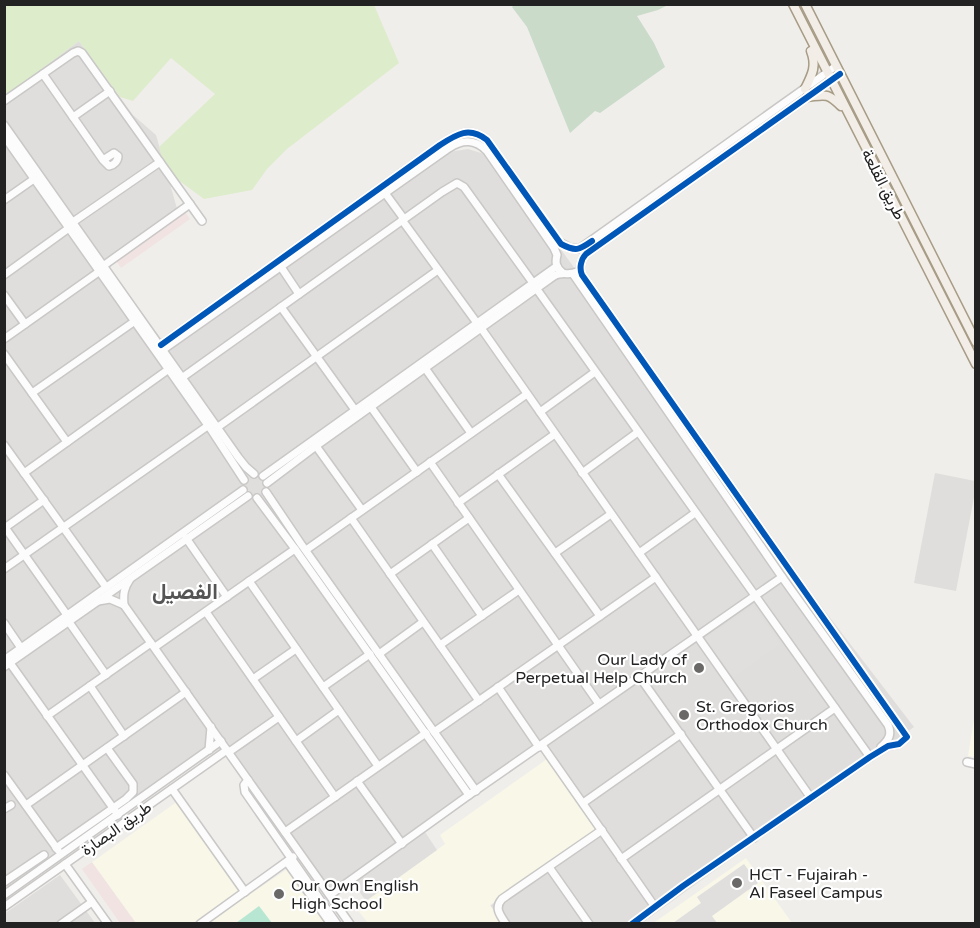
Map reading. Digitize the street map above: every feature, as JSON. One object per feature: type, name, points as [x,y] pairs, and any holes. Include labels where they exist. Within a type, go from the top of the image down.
[{"type":"main road","name":"طريق القلعة","points":[[793,4],[975,364]]},
{"type":"main road","name":"طريق القلعة","points":[[805,4],[975,340]]},
{"type":"main road","points":[[807,33],[815,67],[806,93],[829,96],[848,114]]},
{"type":"street","points":[[4,101],[73,52],[80,52],[201,221]]},
{"type":"street","points":[[573,274],[586,254],[838,70]]},
{"type":"street","points":[[43,74],[103,160]]},
{"type":"street","points":[[73,117],[110,91]]},
{"type":"street","points":[[557,255],[564,249],[580,249],[806,93]]},
{"type":"street","points":[[4,125],[71,225],[162,347],[246,467],[265,479]]},
{"type":"street","points":[[162,347],[459,134],[474,133],[487,140],[559,242],[580,253],[582,275],[907,736],[899,744],[888,746],[873,755],[632,924]]},
{"type":"street","points":[[4,136],[29,165],[34,179],[71,225]]},
{"type":"street","points":[[189,328],[281,267],[455,144],[463,142],[476,143],[487,151],[554,248],[557,255],[556,266],[563,273]]},
{"type":"street","points":[[4,275],[160,162]]},
{"type":"street","points":[[4,200],[34,179]]},
{"type":"street","points":[[183,377],[403,220],[452,186],[457,183],[461,184],[754,596],[873,755]]},
{"type":"street","points":[[385,193],[811,798]]},
{"type":"street","points":[[4,339],[190,204]]},
{"type":"street","points":[[535,286],[556,266]]},
{"type":"street","points":[[281,267],[299,294]]},
{"type":"street","points":[[102,268],[135,321],[244,480]]},
{"type":"street","points":[[218,427],[438,270]]},
{"type":"street","points":[[265,479],[355,410],[535,286],[555,275],[573,274],[782,577],[888,724],[889,738],[873,755]]},
{"type":"street","points":[[4,295],[25,324]]},
{"type":"street","points":[[281,307],[355,410]]},
{"type":"street","points":[[32,393],[135,321]]},
{"type":"street","points":[[265,479],[316,446],[425,368],[479,325]]},
{"type":"street","points":[[4,354],[67,442]]},
{"type":"street","points":[[425,368],[471,433]]},
{"type":"street","points":[[24,472],[169,369]]},
{"type":"street","points":[[540,412],[595,372]]},
{"type":"street","points":[[306,550],[527,394]]},
{"type":"street","points":[[370,407],[417,472]]},
{"type":"street","points":[[4,569],[208,426]]},
{"type":"street","points":[[582,473],[638,432]]},
{"type":"street","points":[[458,503],[555,434]]},
{"type":"street","points":[[4,445],[106,587]]},
{"type":"street","points":[[316,446],[362,510]]},
{"type":"street","points":[[430,462],[599,704]]},
{"type":"street","points":[[245,493],[244,480],[254,474]]},
{"type":"street","points":[[498,474],[600,616]]},
{"type":"street","points":[[265,479],[266,492],[434,732],[472,793]]},
{"type":"street","points":[[716,481],[734,502],[738,501],[739,497]]},
{"type":"street","points":[[257,498],[266,492]]},
{"type":"street","points":[[245,493],[257,498],[426,733],[464,781],[486,783]]},
{"type":"street","points":[[6,663],[21,648],[98,601],[245,493]]},
{"type":"street","points":[[6,663],[68,619],[106,587],[245,493]]},
{"type":"street","points":[[44,500],[5,526],[106,675]]},
{"type":"street","points":[[639,553],[695,513]]},
{"type":"street","points":[[555,553],[611,514]]},
{"type":"street","points":[[743,521],[746,517],[749,518],[767,537]]},
{"type":"street","points":[[351,518],[479,701]]},
{"type":"street","points":[[390,574],[469,518]]},
{"type":"street","points":[[186,538],[227,597]]},
{"type":"street","points":[[432,544],[482,616]]},
{"type":"street","points":[[47,716],[106,675],[206,612],[295,549]]},
{"type":"street","points":[[132,577],[123,594],[124,605],[350,924]]},
{"type":"street","points":[[434,732],[656,577]]},
{"type":"street","points":[[330,895],[486,783],[782,577]]},
{"type":"street","points":[[249,581],[378,766]]},
{"type":"street","points":[[440,645],[519,590]]},
{"type":"street","points":[[98,601],[110,599],[124,605]]},
{"type":"street","points":[[206,612],[335,797]]},
{"type":"street","points":[[379,654],[423,622]]},
{"type":"street","points":[[4,624],[21,648]]},
{"type":"street","points":[[253,679],[296,649]]},
{"type":"street","points":[[322,687],[370,654]]},
{"type":"street","points":[[6,663],[116,811]]},
{"type":"street","points":[[639,676],[754,837]]},
{"type":"street","points":[[90,686],[124,735]]},
{"type":"street","points":[[498,687],[583,803],[655,907]]},
{"type":"street","points":[[26,805],[186,692]]},
{"type":"street","points":[[621,859],[836,708]]},
{"type":"street","points":[[296,741],[339,710]]},
{"type":"street","name":"طريق البصارة","points":[[4,907],[215,759],[279,717]]},
{"type":"street","points":[[211,727],[208,750],[215,751],[217,754],[215,759],[236,762]]},
{"type":"street","points":[[274,834],[335,797],[426,733]]},
{"type":"street","points":[[583,803],[681,734]]},
{"type":"street","name":"طريق البصارة","points":[[4,895],[61,855],[116,811],[221,741]]},
{"type":"street","points":[[56,848],[116,811],[130,795],[134,787],[107,748]]},
{"type":"street","points":[[967,762],[975,764]]},
{"type":"street","points":[[4,775],[61,855]]},
{"type":"street","points":[[248,780],[244,785],[244,790],[331,924]]},
{"type":"street","points":[[357,781],[402,844]]},
{"type":"street","points":[[458,804],[464,781]]},
{"type":"street","points":[[172,789],[245,892]]},
{"type":"street","points":[[253,804],[261,798]]},
{"type":"street","points":[[262,816],[270,810]]},
{"type":"street","points":[[506,924],[498,910],[498,903],[502,899],[602,830]]},
{"type":"street","points":[[200,924],[300,852]]},
{"type":"street","points":[[4,882],[44,855]]},
{"type":"street","points":[[289,860],[338,924]]},
{"type":"street","points":[[65,864],[108,924]]},
{"type":"street","points":[[549,867],[589,924]]},
{"type":"street","points":[[321,882],[327,887],[334,888],[345,884]]},
{"type":"street","points":[[339,908],[340,894],[345,884]]},
{"type":"street","points":[[61,924],[92,902]]},
{"type":"shaded area","points":[[79,41],[133,115],[156,135],[178,212],[107,264],[167,347],[443,153],[468,149],[494,157],[788,563],[914,727],[642,923],[503,923],[490,906],[597,829],[541,750],[335,896],[227,744],[5,892],[4,96]]},
{"type":"shaded area","points":[[183,209],[190,219],[121,268],[115,259]]},
{"type":"shaded area","points":[[935,473],[975,481],[975,492],[956,591],[914,583]]},
{"type":"shaded area","points":[[753,606],[780,644],[731,679],[703,640]]},
{"type":"shaded area","points":[[975,713],[975,757],[968,756]]},
{"type":"shaded area","points":[[547,759],[597,829],[490,905],[503,923],[368,923],[356,908],[445,844],[440,835]]},
{"type":"shaded area","points":[[178,801],[242,891],[196,923],[136,923],[92,862]]},
{"type":"shaded area","points":[[425,832],[437,850],[366,901],[353,883]]},
{"type":"shaded area","name":"HCT - Fujairah - Al Faseel Campus","points":[[746,858],[792,923],[652,924]]},
{"type":"shaded area","points":[[92,862],[136,923],[120,923],[82,869]]},
{"type":"shaded area","points":[[744,864],[758,883],[712,916],[717,923],[673,923],[701,903],[697,897]]},
{"type":"shaded area","name":"Our Own English High School","points":[[289,868],[328,923],[212,924],[210,921]]},
{"type":"shaded area","points":[[60,875],[95,923],[5,923],[4,914]]},
{"type":"green space","points":[[515,4],[668,5],[637,16],[654,43],[665,67],[600,113],[595,111],[570,133],[527,27],[512,7]]},
{"type":"green space","points":[[5,5],[374,5],[399,63],[287,149],[267,169],[252,190],[204,199],[166,171],[159,147],[215,94],[171,58],[133,101],[120,97],[79,41],[5,96]]},
{"type":"green space","points":[[259,906],[272,923],[236,923]]},
{"type":"cycle path","points":[[632,924],[683,886],[870,757],[888,746],[899,744],[907,737],[582,275],[581,269],[586,254],[840,74]]},
{"type":"cycle path","points":[[161,345],[440,145],[463,133],[474,133],[487,140],[561,244],[577,249],[592,241]]},
{"type":"place","name":"Our Lady of Perpetual Help Church","points":[[699,668]]},
{"type":"place","name":"St. Gregorios Orthodox Church","points":[[684,715]]},
{"type":"place","name":"HCT - Fujairah - Al Faseel Campus","points":[[737,883]]},
{"type":"place","name":"Our Own English High School","points":[[279,894]]},
{"type":"district","name":"الفصيل","points":[[185,591]]}]
